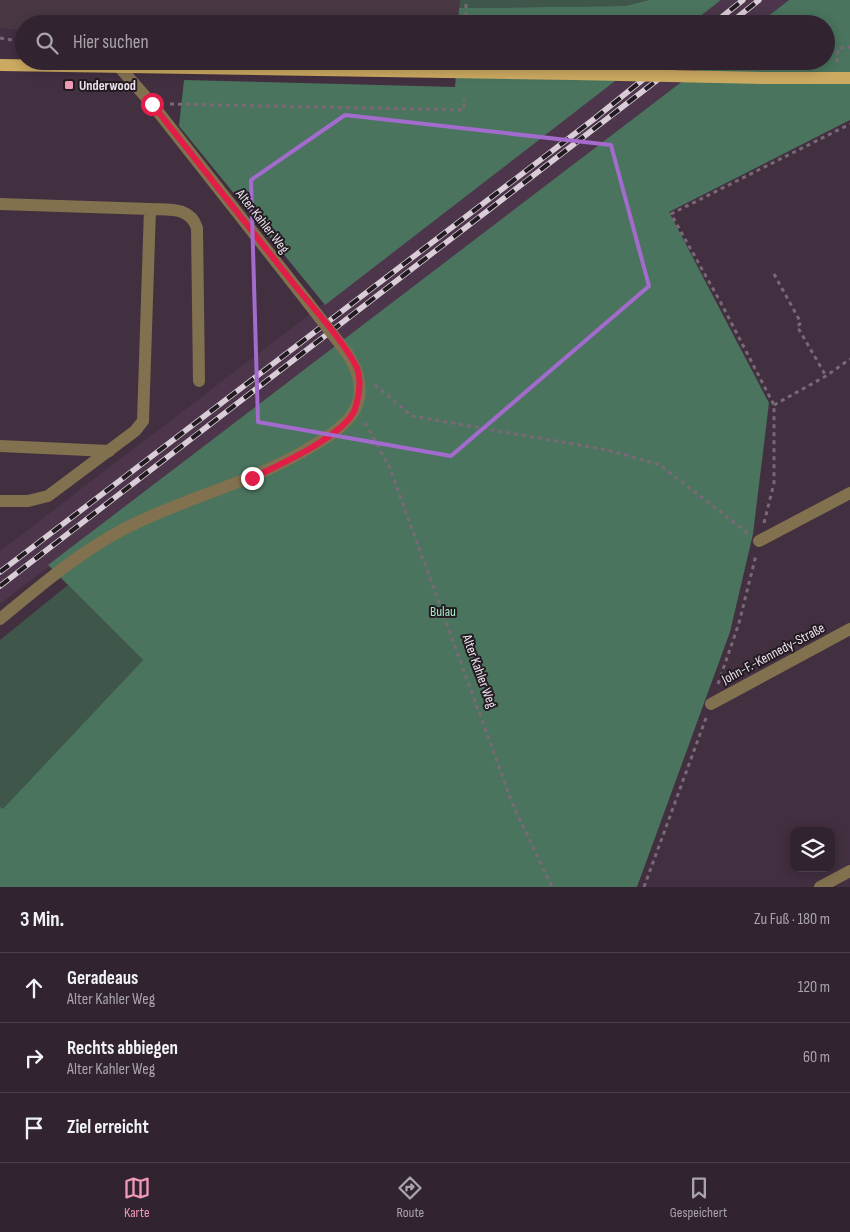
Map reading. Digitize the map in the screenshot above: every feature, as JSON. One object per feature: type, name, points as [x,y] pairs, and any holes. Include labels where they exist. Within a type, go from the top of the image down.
[{"type":"main road","points":[[0,65],[15,65]]},
{"type":"main road","points":[[391,70],[850,78]]},
{"type":"street","name":"Alter Kahler Weg","points":[[121,70],[152,104],[347,353],[357,370],[360,388],[354,412]]},
{"type":"street","points":[[0,204],[150,209],[182,211],[190,215],[197,228],[199,381]]},
{"type":"street","points":[[0,501],[28,501],[48,496],[135,431],[143,421],[150,209]]},
{"type":"street","points":[[0,619],[96,544],[155,514],[252,478],[290,460],[325,439],[354,412]]},
{"type":"street","points":[[0,446],[109,450]]},
{"type":"street","points":[[759,541],[850,492]]},
{"type":"street","name":"John-F.-Kennedy-Straße","points":[[711,704],[850,629]]},
{"type":"street","points":[[820,887],[850,872]]},
{"type":"path","points":[[466,0],[466,15]]},
{"type":"path","points":[[0,38],[15,40]]},
{"type":"path","points":[[837,62],[838,48],[850,47]]},
{"type":"path","points":[[152,104],[464,110],[464,98]]},
{"type":"path","points":[[357,370],[412,416],[608,450],[660,465],[759,541],[774,483],[774,405],[721,303],[671,214],[850,124]]},
{"type":"path","points":[[774,274],[802,323],[797,326],[826,376]]},
{"type":"path","points":[[774,405],[826,376],[850,359]]},
{"type":"path","name":"Alter Kahler Weg","points":[[354,412],[368,426],[389,466],[513,805],[552,887]]},
{"type":"highlighted area","points":[[345,115],[611,145],[649,286],[451,456],[258,422],[251,180]]},
{"type":"shaded area","points":[[0,0],[459,0],[458,15],[15,15],[15,29],[0,28]]},
{"type":"shaded area","points":[[721,0],[789,0],[770,15],[702,15]]},
{"type":"shaded area","points":[[629,70],[697,70],[0,604],[0,551]]},
{"type":"green space","points":[[460,0],[649,0],[625,6],[459,8]]},
{"type":"green space","points":[[649,0],[721,0],[702,15],[459,15],[459,8],[625,6]]},
{"type":"green space","name":"Bulau","points":[[789,0],[850,0],[850,120],[669,212],[769,403],[753,534],[730,632],[637,887],[0,887],[0,807],[3,809],[143,660],[48,565],[697,70],[835,70],[835,15],[770,15]]},
{"type":"green space","points":[[456,70],[629,70],[325,305],[179,126],[184,80],[455,87]]},
{"type":"green space","points":[[68,585],[143,660],[3,810],[0,807],[0,640]]},
{"type":"railway","points":[[724,15],[743,0]]},
{"type":"railway","points":[[740,15],[759,0]]},
{"type":"railway","points":[[0,572],[594,119],[655,70]]},
{"type":"railway","points":[[0,586],[670,70]]},
{"type":"place","name":"Underwood","points":[[69,85]]},
{"type":"route","points":[[152,104],[347,353],[357,370],[360,388],[354,412],[343,425],[325,439],[290,460],[252,478]]}]
